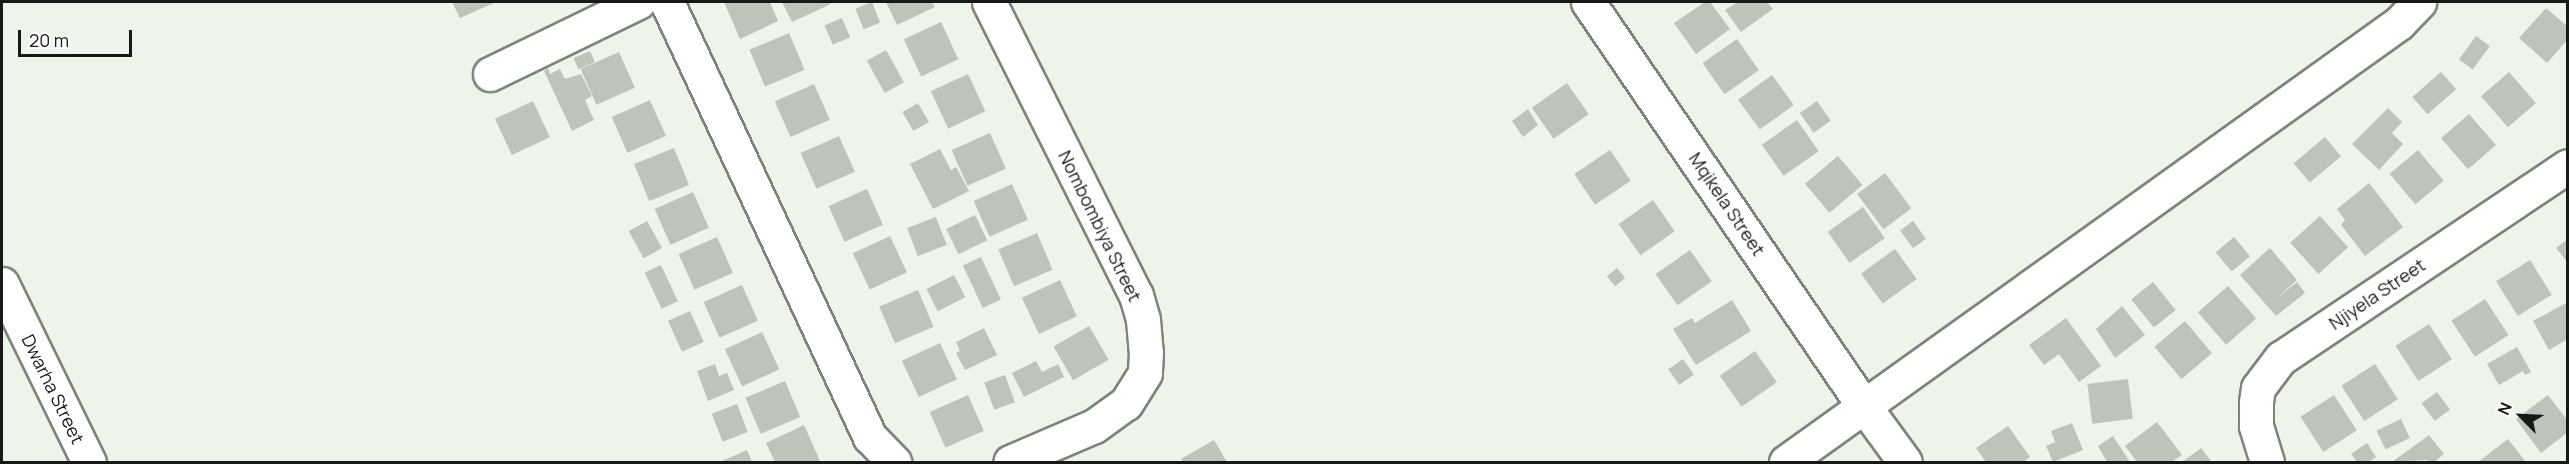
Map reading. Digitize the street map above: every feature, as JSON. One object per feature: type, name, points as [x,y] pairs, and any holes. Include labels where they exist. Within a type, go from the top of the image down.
[{"type":"street","points":[[490,74],[638,2]]},
{"type":"street","points":[[668,2],[870,437],[894,462]]},
{"type":"street","name":"Nombombiya Street","points":[[988,2],[1136,295],[1143,320],[1146,352],[1145,373],[1126,404],[1094,426],[1010,462]]},
{"type":"street","name":"Mqikela Street","points":[[1588,2],[1864,406],[1905,462]]},
{"type":"street","points":[[1786,462],[2399,23],[2420,2]]},
{"type":"street","name":"Njiyela Street","points":[[2267,462],[2256,426],[2256,402],[2258,388],[2281,358],[2568,166]]},
{"type":"street","name":"Dwarha Street","points":[[2,284],[89,462]]},
{"type":"building","points":[[452,2],[496,2],[460,18]]},
{"type":"building","points":[[724,2],[770,2],[778,21],[740,39]]},
{"type":"building","points":[[782,2],[830,2],[831,4],[792,22]]},
{"type":"building","points":[[872,2],[880,22],[864,29],[855,9]]},
{"type":"building","points":[[886,2],[932,2],[935,7],[897,25]]},
{"type":"building","points":[[1705,2],[1710,2],[1730,29],[1696,54],[1674,23]]},
{"type":"building","points":[[1738,2],[1767,2],[1773,9],[1741,32],[1725,10]]},
{"type":"building","points":[[2546,8],[2568,27],[2568,39],[2547,63],[2519,38]]},
{"type":"building","points":[[842,18],[850,37],[833,45],[825,25]]},
{"type":"building","points":[[941,22],[958,59],[921,76],[904,39]]},
{"type":"building","points":[[789,33],[805,70],[765,87],[749,50]]},
{"type":"building","points":[[2476,36],[2490,46],[2473,69],[2459,59]]},
{"type":"building","points":[[1737,39],[1759,70],[1724,94],[1703,63]]},
{"type":"building","points":[[886,50],[904,82],[885,93],[867,61]]},
{"type":"building","points":[[590,51],[595,62],[578,69],[574,58]]},
{"type":"building","points":[[619,52],[635,88],[596,105],[581,69]]},
{"type":"building","points":[[548,68],[550,74],[560,69],[565,79],[581,74],[592,96],[585,100],[594,120],[572,131],[544,71]]},
{"type":"building","points":[[2441,72],[2456,89],[2427,114],[2412,97]]},
{"type":"building","points":[[2509,72],[2536,103],[2508,127],[2481,96]]},
{"type":"building","points":[[968,74],[985,111],[948,128],[931,91]]},
{"type":"building","points":[[1772,75],[1794,105],[1760,130],[1738,100]]},
{"type":"building","points":[[1567,83],[1589,114],[1554,139],[1532,108]]},
{"type":"building","points":[[814,84],[830,120],[791,137],[775,101]]},
{"type":"building","points":[[650,100],[666,136],[627,153],[612,117]]},
{"type":"building","points":[[533,101],[550,137],[512,155],[495,119]]},
{"type":"building","points":[[1817,101],[1831,121],[1814,133],[1800,113]]},
{"type":"building","points":[[918,103],[929,122],[913,131],[902,112]]},
{"type":"building","points":[[2388,108],[2402,122],[2392,133],[2403,144],[2379,170],[2352,144]]},
{"type":"building","points":[[1528,109],[1538,125],[1523,137],[1512,121]]},
{"type":"building","points":[[2469,114],[2496,145],[2468,169],[2441,138]]},
{"type":"building","points":[[1797,120],[1819,151],[1784,176],[1762,145]]},
{"type":"building","points":[[990,133],[1006,169],[967,186],[952,150]]},
{"type":"building","points":[[839,136],[855,172],[816,189],[801,153]]},
{"type":"building","points":[[2325,137],[2341,156],[2310,183],[2294,163]]},
{"type":"building","points":[[674,148],[689,185],[649,201],[634,164]]},
{"type":"building","points":[[940,149],[951,170],[956,167],[969,191],[933,209],[910,164]]},
{"type":"building","points":[[1610,150],[1631,181],[1595,205],[1574,174]]},
{"type":"building","points":[[2418,150],[2444,181],[2415,204],[2390,174]]},
{"type":"building","points":[[1838,156],[1862,185],[1829,213],[1805,184]]},
{"type":"building","points":[[1885,173],[1911,208],[1884,229],[1857,194]]},
{"type":"building","points":[[2369,183],[2403,227],[2365,256],[2341,225],[2345,220],[2337,209]]},
{"type":"building","points":[[1012,184],[1028,220],[989,237],[974,201]]},
{"type":"building","points":[[867,189],[883,225],[844,242],[829,206]]},
{"type":"building","points":[[693,192],[709,228],[670,245],[655,209]]},
{"type":"building","points":[[1653,200],[1675,231],[1640,255],[1619,224]]},
{"type":"building","points":[[1863,207],[1885,238],[1850,263],[1828,232]]},
{"type":"building","points":[[975,215],[987,240],[959,254],[946,229]]},
{"type":"building","points":[[2320,216],[2348,247],[2318,274],[2290,243]]},
{"type":"building","points":[[936,217],[947,245],[918,256],[907,228]]},
{"type":"building","points":[[647,221],[662,248],[644,258],[629,231]]},
{"type":"building","points":[[1913,221],[1926,239],[1913,248],[1900,230]]},
{"type":"building","points":[[1037,233],[1053,270],[1014,286],[998,249]]},
{"type":"building","points":[[890,236],[907,272],[870,290],[853,253]]},
{"type":"building","points":[[717,237],[733,273],[694,290],[679,254]]},
{"type":"building","points":[[2234,237],[2250,256],[2232,272],[2216,252]]},
{"type":"building","points":[[2568,239],[2568,263],[2556,248]]},
{"type":"building","points":[[2270,248],[2297,280],[2278,297],[2297,282],[2305,293],[2276,316],[2240,275]]},
{"type":"building","points":[[1895,249],[1917,279],[1883,304],[1861,274]]},
{"type":"building","points":[[1690,250],[1712,281],[1677,305],[1656,274]]},
{"type":"building","points":[[981,257],[1001,300],[983,308],[963,265]]},
{"type":"building","points":[[2530,260],[2552,295],[2518,316],[2496,281]]},
{"type":"building","points":[[661,265],[678,301],[662,309],[645,273]]},
{"type":"building","points":[[1617,268],[1625,278],[1615,286],[1607,276]]},
{"type":"building","points":[[954,275],[965,297],[938,311],[926,289]]},
{"type":"building","points":[[1060,280],[1077,316],[1039,334],[1022,298]]},
{"type":"building","points":[[2153,282],[2176,310],[2154,328],[2131,300]]},
{"type":"building","points":[[742,285],[758,321],[719,338],[704,302]]},
{"type":"building","points":[[2228,286],[2256,318],[2226,345],[2198,312]]},
{"type":"building","points":[[918,290],[934,327],[895,343],[879,306]]},
{"type":"building","points":[[2485,299],[2508,335],[2475,357],[2451,321]]},
{"type":"building","points":[[1732,300],[1751,331],[1696,365],[1673,329],[1692,318],[1695,323]]},
{"type":"building","points":[[2568,302],[2568,339],[2549,350],[2533,321]]},
{"type":"building","points":[[2122,306],[2145,335],[2115,358],[2096,329]]},
{"type":"building","points":[[690,311],[704,342],[682,352],[668,321]]},
{"type":"building","points":[[2066,318],[2101,366],[2079,382],[2059,354],[2044,365],[2029,345]]},
{"type":"building","points":[[2185,321],[2212,353],[2181,379],[2154,347]]},
{"type":"building","points":[[2429,324],[2452,359],[2418,381],[2395,346]]},
{"type":"building","points":[[1089,326],[1108,360],[1073,380],[1053,346]]},
{"type":"building","points":[[984,328],[997,355],[965,370],[956,353],[960,351],[956,342]]},
{"type":"building","points":[[762,332],[779,369],[742,386],[725,349]]},
{"type":"building","points":[[940,343],[957,379],[919,397],[902,361]]},
{"type":"building","points":[[2517,347],[2531,372],[2525,375],[2523,371],[2499,385],[2487,364]]},
{"type":"building","points":[[1755,351],[1777,382],[1742,407],[1720,376]]},
{"type":"building","points":[[1683,359],[1694,375],[1679,385],[1668,369]]},
{"type":"building","points":[[1036,361],[1042,372],[1058,364],[1064,377],[1024,397],[1012,373]]},
{"type":"building","points":[[715,364],[719,376],[727,373],[734,390],[708,401],[697,371]]},
{"type":"building","points":[[2375,364],[2398,399],[2364,421],[2341,386]]},
{"type":"building","points":[[1005,375],[1015,402],[994,410],[984,383]]},
{"type":"building","points":[[2128,379],[2133,419],[2092,424],[2087,384]]},
{"type":"building","points":[[785,381],[800,417],[761,434],[745,398]]},
{"type":"building","points":[[2437,392],[2450,410],[2435,421],[2422,403]]},
{"type":"building","points":[[968,395],[984,431],[945,448],[930,412]]},
{"type":"building","points":[[2334,395],[2357,430],[2323,452],[2300,417]]},
{"type":"building","points":[[2548,395],[2568,421],[2568,432],[2541,453],[2516,419]]},
{"type":"building","points":[[737,404],[748,432],[723,442],[712,414]]},
{"type":"building","points":[[2401,419],[2410,438],[2385,449],[2377,430]]},
{"type":"building","points":[[2157,422],[2182,455],[2172,462],[2137,462],[2125,446]]},
{"type":"building","points":[[2072,423],[2083,450],[2053,462],[2046,446],[2055,442],[2051,431]]},
{"type":"building","points":[[804,425],[820,461],[775,462],[766,443]]},
{"type":"building","points":[[2008,426],[2030,457],[2023,462],[1986,462],[1976,448]]},
{"type":"building","points":[[2429,435],[2444,454],[2434,462],[2425,460],[2392,462]]},
{"type":"building","points":[[2113,436],[2130,462],[2107,462],[2098,446]]},
{"type":"building","points":[[2508,439],[2526,462],[2478,462]]},
{"type":"building","points":[[1214,440],[1227,462],[1183,462],[1181,459]]},
{"type":"building","points":[[2367,443],[2376,457],[2369,462],[2357,462],[2351,454]]},
{"type":"building","points":[[2201,448],[2212,462],[2182,462]]},
{"type":"building","points":[[747,450],[752,462],[720,462]]}]
